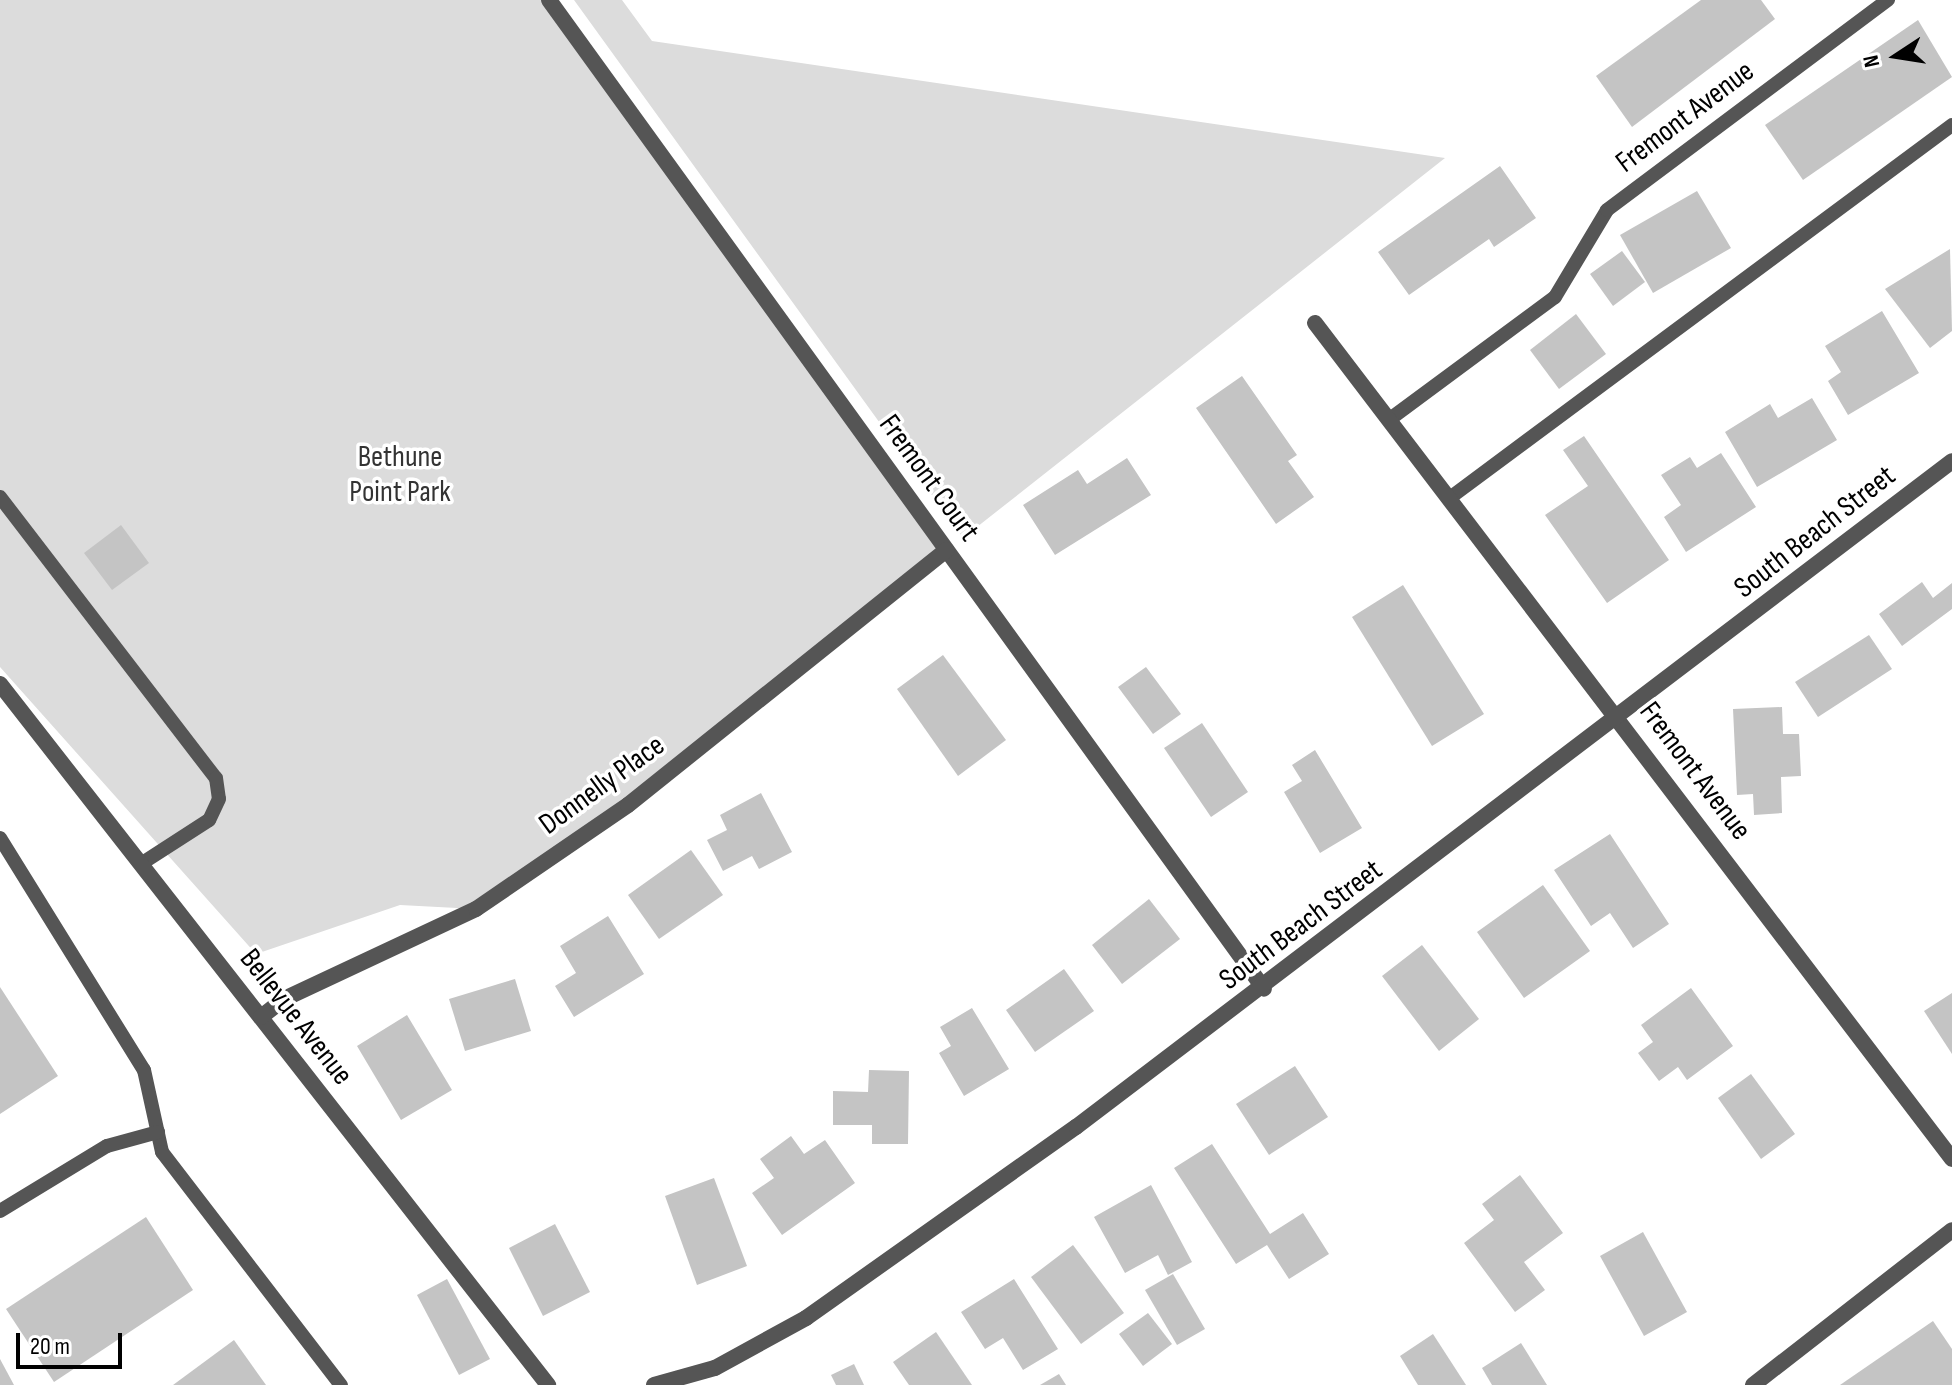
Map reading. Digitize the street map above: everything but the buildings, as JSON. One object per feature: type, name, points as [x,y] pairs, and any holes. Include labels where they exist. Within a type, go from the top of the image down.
[{"type":"street","name":"Fremont Court","points":[[549,0],[1264,989]]},
{"type":"street","name":"Fremont Avenue","points":[[1315,323],[1620,718],[1952,1159]]},
{"type":"street","name":"South Beach Street","points":[[654,1385],[715,1368],[806,1318],[1264,989],[1952,461]]},
{"type":"street","name":"Donnelly Place","points":[[261,1017],[284,999],[476,909],[628,805],[946,550]]},
{"type":"street","name":"Bellevue Avenue","points":[[0,684],[548,1385]]},
{"type":"street","points":[[1753,1385],[1952,1230]]},
{"type":"lane","name":"Fremont Avenue","points":[[1390,419],[1555,297],[1607,210],[1888,0]]},
{"type":"lane","points":[[1451,497],[1952,125]]},
{"type":"lane","points":[[0,497],[216,778],[219,799],[209,820],[141,864]]},
{"type":"lane","points":[[0,838],[144,1070],[162,1152],[341,1385]]},
{"type":"lane","points":[[0,865],[13,856]]},
{"type":"lane","points":[[0,1211],[107,1146],[158,1132]]},
{"type":"green space","name":"Bethune Point Park","points":[[0,0],[551,0],[946,550],[628,805],[476,909],[400,905],[256,954],[0,667]]},
{"type":"green space","points":[[574,0],[622,0],[652,41],[1445,158],[963,538]]}]
